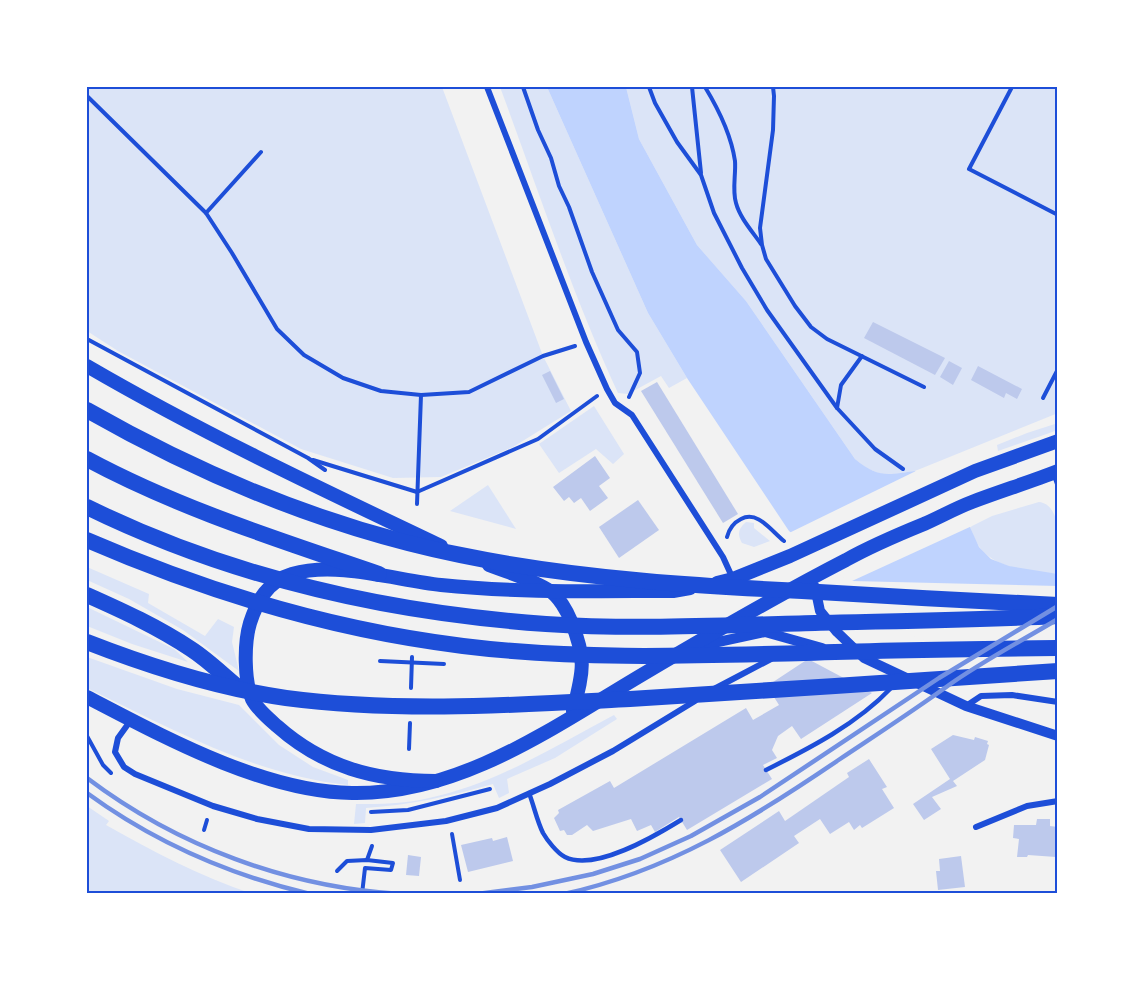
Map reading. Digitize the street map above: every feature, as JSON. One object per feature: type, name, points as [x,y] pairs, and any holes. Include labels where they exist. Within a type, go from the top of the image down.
[{"type":"highway","points":[[87,410],[179,458],[264,495],[327,519],[408,542],[485,560],[574,574],[681,584],[1058,605]]},
{"type":"highway","points":[[87,459],[156,493],[244,529],[379,574]]},
{"type":"highway","points":[[87,507],[147,533],[225,562],[325,591],[434,613],[600,626],[1058,616]]},
{"type":"highway","points":[[87,540],[135,561],[241,599],[309,618],[404,638],[508,651],[632,657],[1058,648]]},
{"type":"highway","points":[[87,595],[148,623],[193,650],[252,700]]},
{"type":"highway","points":[[87,642],[184,676],[259,693],[336,703],[436,707],[767,692],[1058,671]]},
{"type":"main road","points":[[87,366],[179,418],[302,480],[441,546],[551,592],[567,611],[581,644],[583,660],[581,679],[572,716]]},
{"type":"main road","points":[[436,781],[396,780],[338,766],[321,758],[282,731],[252,700],[245,656],[246,643],[256,605],[271,585],[291,574],[314,570],[379,574],[440,585],[551,592],[673,591],[733,579],[790,556],[944,484],[1058,441]]},
{"type":"main road","points":[[87,697],[130,720],[217,760],[256,774],[311,789],[366,793],[396,790],[436,781],[473,768],[517,748],[686,649],[880,543],[969,503],[1057,476]]},
{"type":"street","points":[[487,87],[586,342],[607,389],[615,403],[632,415],[723,557],[733,579]]},
{"type":"street","points":[[814,578],[820,611],[837,632],[864,658]]},
{"type":"street","points":[[686,649],[765,632],[830,651],[864,658],[966,706],[1058,736]]},
{"type":"street","points":[[130,720],[118,738],[115,752],[124,767],[135,774],[213,806],[257,819],[309,829],[371,830],[446,821],[497,808],[613,751],[726,682],[804,642]]},
{"type":"street","points":[[966,706],[981,696],[1012,695],[1058,702]]},
{"type":"street","points":[[976,827],[1027,806],[1058,801]]},
{"type":"lane","points":[[766,770],[811,748],[873,706],[892,686],[905,677]]},
{"type":"lane","points":[[529,793],[543,832],[565,857],[587,861],[641,844],[681,820]]},
{"type":"path","points":[[524,87],[592,272],[618,330],[637,352],[640,372],[624,410]]},
{"type":"path","points":[[648,87],[677,142],[701,175]]},
{"type":"path","points":[[692,87],[701,175],[714,213],[742,268],[766,310],[837,408],[875,449],[903,469]]},
{"type":"path","points":[[705,87],[730,138],[735,162],[735,202],[741,216],[762,245],[774,273],[795,306],[811,327],[827,339],[924,387]]},
{"type":"path","points":[[762,245],[760,228],[772,130],[773,87]]},
{"type":"path","points":[[1012,87],[969,169],[1058,215]]},
{"type":"path","points":[[87,96],[206,213],[277,329],[304,355],[343,378],[381,391],[420,394],[469,392],[543,356],[586,342]]},
{"type":"path","points":[[206,213],[261,152]]},
{"type":"path","points":[[87,339],[308,458],[327,472]]},
{"type":"path","points":[[837,408],[842,385],[862,356]]},
{"type":"path","points":[[1043,398],[1058,369]]},
{"type":"path","points":[[308,458],[417,492],[538,439],[607,389]]},
{"type":"path","points":[[417,504],[420,394]]},
{"type":"path","points":[[380,661],[448,664]]},
{"type":"path","points":[[409,750],[410,720]]},
{"type":"path","points":[[371,812],[407,807],[490,789]]},
{"type":"path","points":[[204,830],[207,820]]},
{"type":"path","points":[[452,834],[460,880]]},
{"type":"path","points":[[367,860],[372,846]]},
{"type":"path","points":[[337,871],[348,861],[367,860],[393,863],[391,870],[365,868],[362,894]]},
{"type":"shaded area","points":[[87,87],[442,87],[543,356],[571,411],[513,447],[441,477],[393,478],[301,449],[118,351],[87,331]]},
{"type":"shaded area","points":[[500,87],[547,87],[648,313],[687,378],[669,388],[661,376],[628,394],[618,393],[570,280]]},
{"type":"shaded area","points":[[626,87],[1058,87],[1058,413],[915,471],[886,476],[866,468],[855,459],[746,301],[697,245],[639,139]]},
{"type":"shaded area","points":[[594,406],[624,454],[613,464],[596,449],[559,473],[539,444]]},
{"type":"shaded area","points":[[1058,423],[1058,430],[998,451],[997,445]]},
{"type":"shaded area","points":[[488,485],[516,529],[450,511]]},
{"type":"shaded area","points":[[1039,502],[1047,505],[1056,521],[1059,544],[1058,574],[1006,565],[988,556],[981,549],[970,527],[992,516]]},
{"type":"shaded area","points":[[746,522],[754,523],[754,528],[770,541],[754,547],[742,543],[739,532]]},
{"type":"shaded area","points":[[87,567],[149,594],[148,603],[205,636],[218,619],[234,627],[232,642],[239,671],[183,630],[129,599],[87,580]]},
{"type":"shaded area","points":[[87,607],[174,649],[188,662],[132,644],[87,626]]},
{"type":"shaded area","points":[[87,657],[177,689],[239,705],[279,745],[313,767],[348,780],[348,785],[314,780],[247,761],[183,734],[89,689],[87,688]]},
{"type":"shaded area","points":[[614,715],[617,719],[555,758],[507,779],[509,793],[499,798],[493,784],[430,799],[366,808],[365,823],[354,824],[356,804],[420,800],[454,792],[524,763]]},
{"type":"shaded area","points":[[87,806],[109,821],[106,825],[142,845],[196,872],[253,894],[87,894]]},
{"type":"water","points":[[547,87],[626,87],[639,139],[697,245],[746,301],[855,459],[883,474],[915,471],[970,527],[979,547],[991,559],[1009,566],[1058,574],[1058,677],[857,585],[789,531],[687,378],[648,313]]},
{"type":"pier","points":[[918,470],[972,526],[852,581],[1058,586],[1058,680],[1025,678],[905,633],[855,587],[787,534]]},
{"type":"building","points":[[873,322],[945,358],[935,375],[864,338]]},
{"type":"building","points":[[949,361],[962,368],[953,385],[940,377]]},
{"type":"building","points":[[978,366],[1022,389],[1017,399],[1006,393],[1004,398],[971,380]]},
{"type":"building","points":[[550,371],[564,399],[556,403],[542,375]]},
{"type":"building","points":[[657,382],[738,514],[723,523],[641,391]]},
{"type":"building","points":[[595,456],[610,478],[599,486],[608,498],[590,511],[581,498],[574,503],[569,497],[564,501],[553,487]]},
{"type":"building","points":[[638,500],[659,530],[619,558],[599,527]]},
{"type":"building","points":[[808,659],[872,693],[801,739],[792,726],[778,736],[772,750],[777,758],[763,765],[772,779],[687,830],[679,817],[655,832],[651,825],[637,831],[631,819],[593,831],[587,825],[572,835],[567,835],[564,830],[560,831],[554,818],[559,813],[558,810],[610,781],[614,788],[746,708],[753,720],[779,705],[767,686]]},
{"type":"building","points":[[953,735],[988,741],[985,760],[953,781],[957,786],[932,797],[941,809],[924,820],[913,804],[950,779],[931,749]]},
{"type":"building","points":[[869,759],[887,787],[882,789],[894,808],[862,828],[860,825],[854,830],[849,822],[830,834],[820,819],[794,836],[799,843],[741,882],[720,850],[779,811],[785,821],[849,777],[847,773]]},
{"type":"building","points":[[1037,819],[1050,819],[1050,826],[1058,827],[1056,857],[1028,855],[1017,857],[1019,839],[1013,838],[1014,825],[1036,825]]},
{"type":"building","points":[[507,837],[513,861],[468,872],[461,845]]},
{"type":"building","points":[[408,855],[421,857],[419,876],[406,875]]},
{"type":"building","points":[[961,856],[965,887],[938,890],[936,871],[940,871],[939,859]]},
{"type":"railway","points":[[477,894],[532,887],[593,874],[640,859],[691,836],[760,797],[939,678],[1058,606]]},
{"type":"railway","points":[[564,894],[639,872],[742,822],[908,714],[961,676],[1058,619]]},
{"type":"railway","points":[[87,778],[158,824],[235,859],[316,882],[358,890],[400,894]]},
{"type":"railway","points":[[87,793],[139,827],[194,855],[251,877],[310,894]]}]
